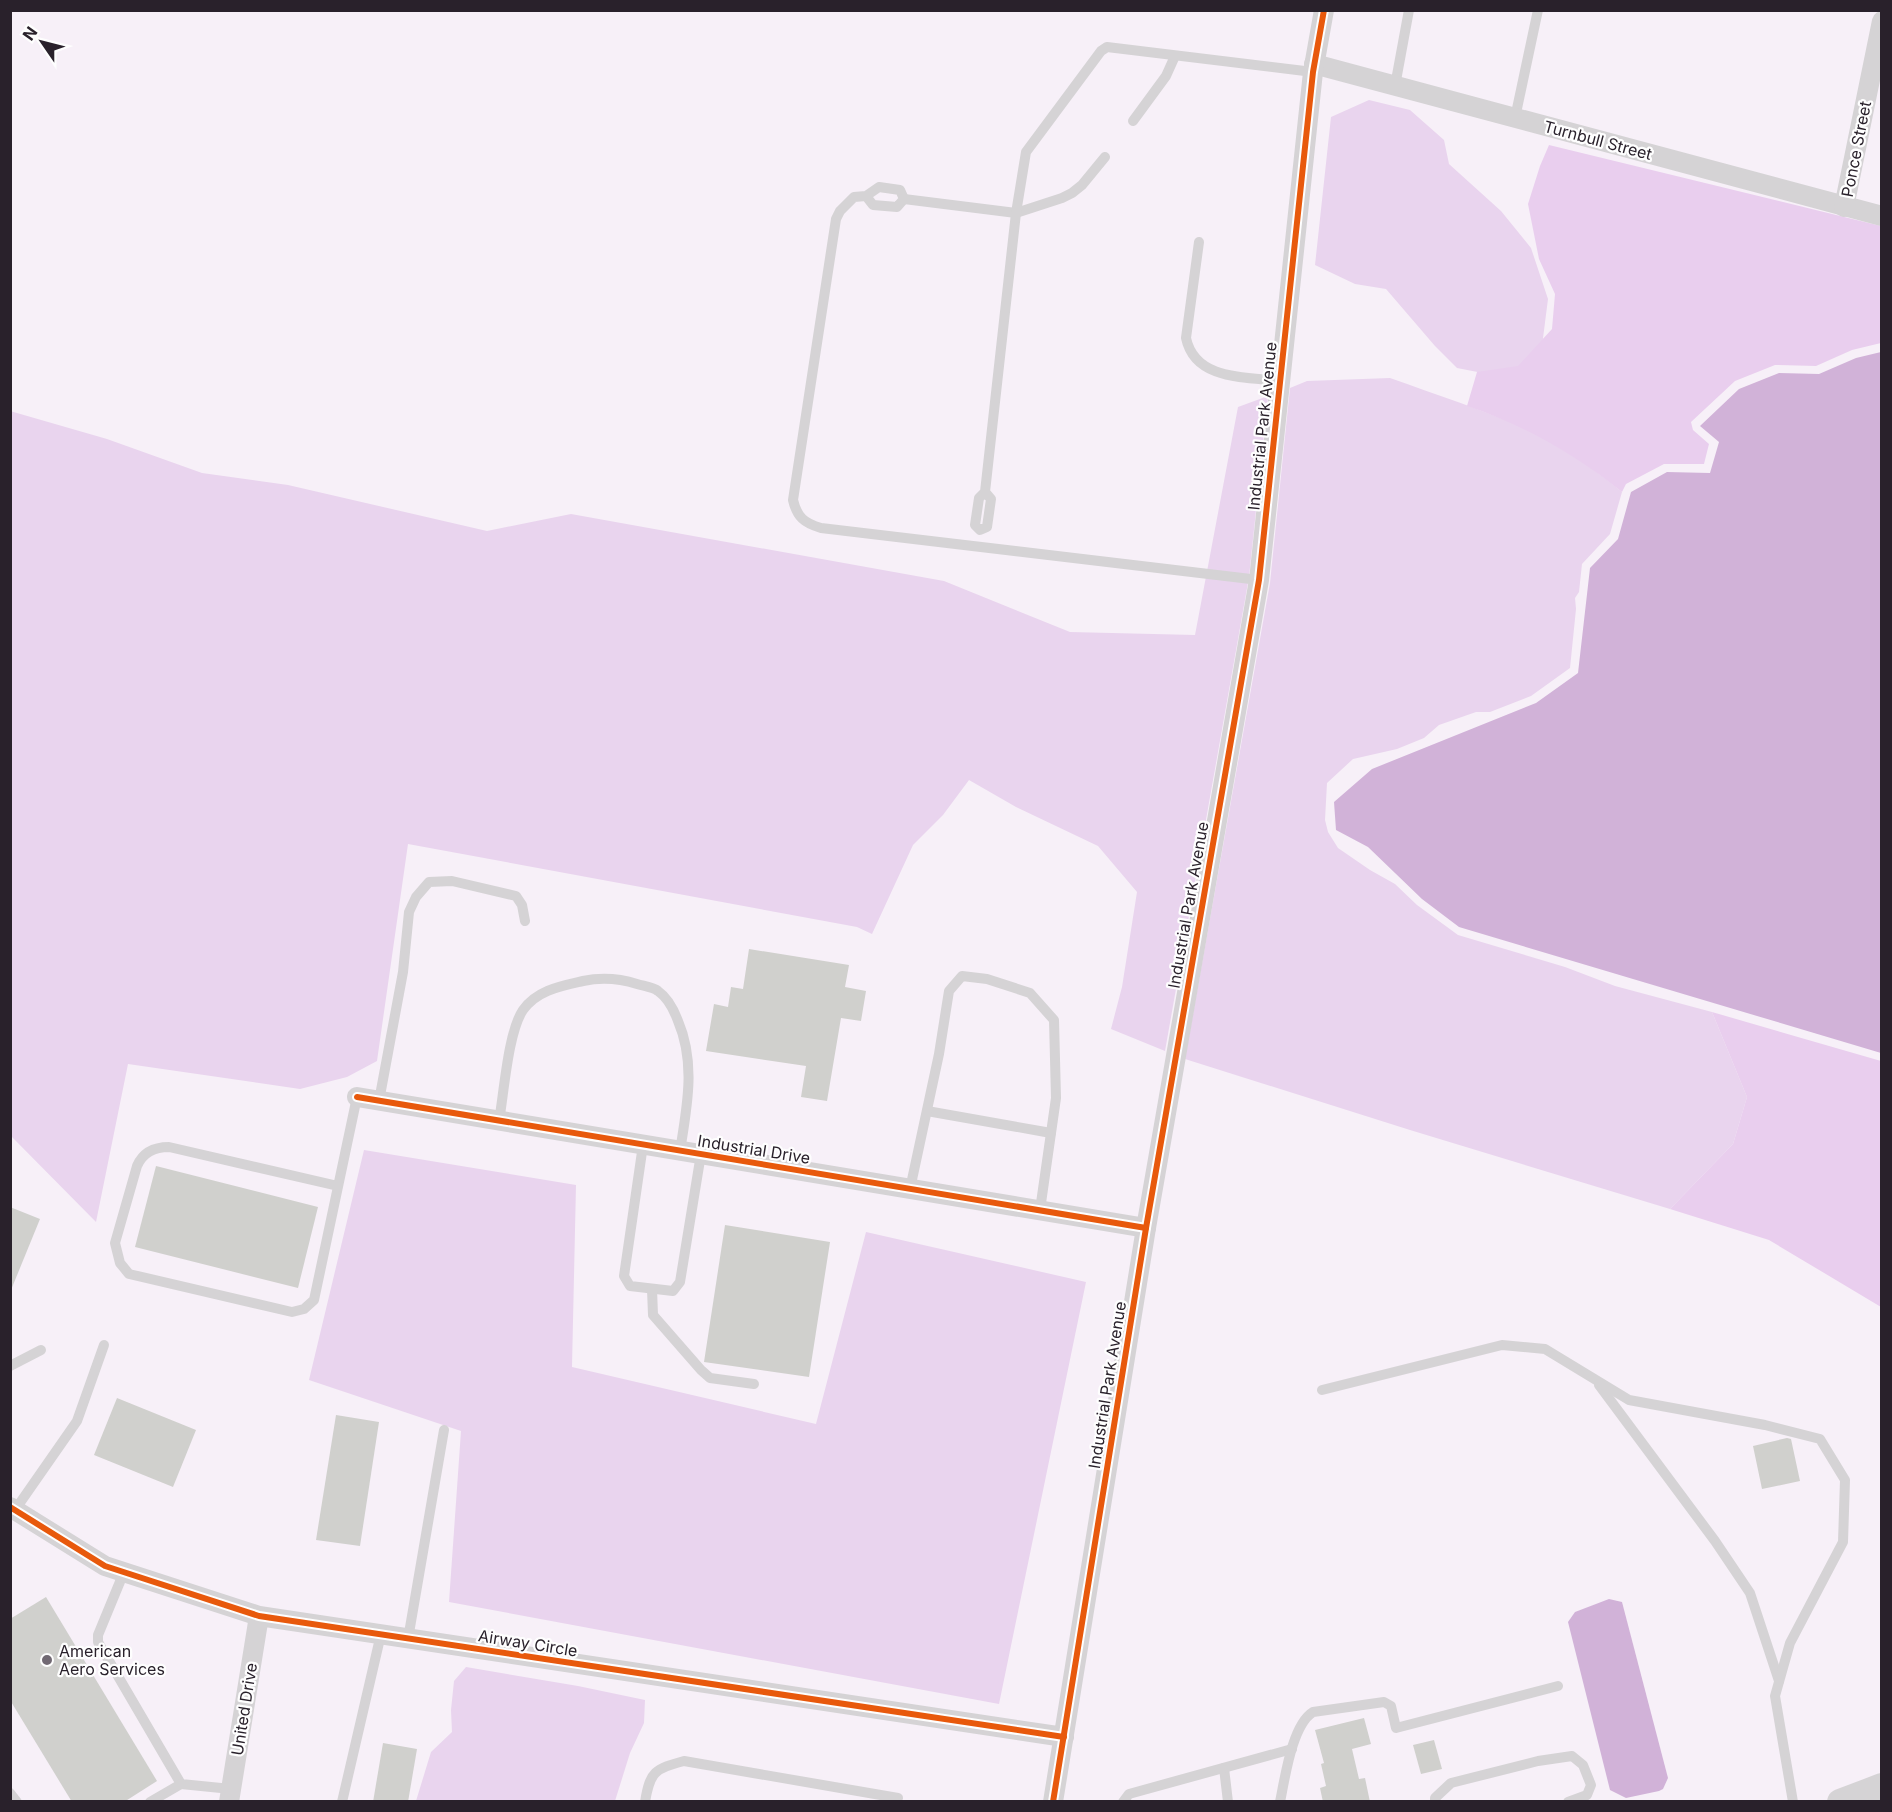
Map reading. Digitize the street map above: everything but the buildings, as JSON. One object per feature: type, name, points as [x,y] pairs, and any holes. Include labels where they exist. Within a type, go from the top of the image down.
[{"type":"street","name":"Industrial Park Avenue","points":[[1053,1802],[1146,1228],[1259,580],[1313,68],[1324,10]]},
{"type":"street","name":"Ponce Street","points":[[1844,207],[1881,21]]},
{"type":"street","name":"Turnbull Street","points":[[1313,68],[1395,86],[1881,216]]},
{"type":"street","name":"Industrial Drive","points":[[357,1098],[1146,1228]]},
{"type":"street","name":"Airway Circle","points":[[13,1509],[105,1566],[259,1616],[1064,1737]]},
{"type":"street","name":"United Drive","points":[[230,1795],[259,1616]]},
{"type":"street","points":[[1840,1802],[1881,1786]]},
{"type":"lane","points":[[1395,86],[1409,10]]},
{"type":"lane","points":[[1515,118],[1538,10]]},
{"type":"lane","points":[[978,547],[980,530],[975,525],[979,498],[985,492],[1016,213],[1026,152],[1101,51],[1107,47],[1175,56],[1313,68]]},
{"type":"lane","points":[[1133,122],[1166,76],[1175,56]]},
{"type":"lane","points":[[904,200],[1016,213],[1072,193],[1082,185],[1105,157]]},
{"type":"lane","points":[[904,200],[900,190],[879,187],[866,196],[854,196],[836,219],[794,500],[796,511],[802,520],[821,528],[1259,580]]},
{"type":"lane","points":[[866,196],[873,205],[882,206],[897,207],[904,200]]},
{"type":"lane","points":[[1199,242],[1186,338],[1188,349],[1202,364],[1220,374],[1281,381]]},
{"type":"lane","points":[[379,1101],[403,972],[409,912],[416,897],[429,882],[452,881],[516,896],[522,905],[525,921]]},
{"type":"lane","points":[[910,1189],[939,1054],[949,991],[962,976],[987,979],[1030,993],[1054,1020],[1056,1098],[1040,1210]]},
{"type":"lane","points":[[499,1121],[514,1032],[521,1013],[530,1000],[552,988],[597,978],[620,979],[657,990],[673,1007],[683,1032],[690,1063],[688,1102],[680,1151]]},
{"type":"lane","points":[[338,1186],[169,1147],[155,1149],[142,1157],[137,1166],[115,1243],[118,1258],[129,1274],[292,1312],[310,1305],[314,1300],[357,1098]]},
{"type":"lane","points":[[927,1111],[1051,1133]]},
{"type":"lane","points":[[642,1145],[624,1276],[630,1286],[674,1291],[680,1282],[701,1154]]},
{"type":"lane","points":[[652,1289],[653,1315],[700,1370],[710,1378],[754,1384]]},
{"type":"lane","points":[[13,1509],[77,1422],[104,1345]]},
{"type":"lane","points":[[1322,1390],[1502,1345],[1545,1348],[1629,1400],[1765,1425],[1820,1439],[1845,1480],[1843,1542],[1790,1643],[1775,1696],[1793,1802]]},
{"type":"lane","points":[[10,1366],[41,1350]]},
{"type":"lane","points":[[1595,1380],[1715,1541],[1750,1593],[1779,1682]]},
{"type":"lane","points":[[408,1639],[444,1430]]},
{"type":"lane","points":[[124,1572],[98,1635],[98,1642],[181,1784]]},
{"type":"lane","points":[[342,1802],[381,1635]]},
{"type":"lane","points":[[1281,1802],[1292,1749],[1306,1717],[1313,1712],[1384,1702],[1391,1706],[1396,1728],[1558,1686]]},
{"type":"lane","points":[[1124,1802],[1130,1794],[1292,1749]]},
{"type":"lane","points":[[1435,1802],[1435,1798],[1451,1783],[1538,1761],[1572,1756],[1583,1765],[1591,1785],[1587,1796],[1568,1802]]},
{"type":"lane","points":[[645,1802],[649,1781],[661,1767],[684,1761],[898,1798]]},
{"type":"lane","points":[[1224,1768],[1228,1802]]},
{"type":"lane","points":[[150,1802],[181,1784],[230,1795]]},
{"type":"lane","points":[[10,1792],[17,1802]]},
{"type":"shaded area","points":[[1369,100],[1410,110],[1444,140],[1449,164],[1501,211],[1531,248],[1548,299],[1542,346],[1527,364],[1493,375],[1457,368],[1386,289],[1355,284],[1315,265],[1331,117]]},
{"type":"shaded area","points":[[1549,145],[1881,226],[1881,343],[1852,350],[1816,366],[1775,365],[1735,381],[1691,422],[1693,430],[1709,444],[1704,464],[1664,464],[1626,484],[1622,492],[1586,465],[1548,442],[1509,422],[1467,406],[1477,372],[1518,366],[1552,329],[1555,294],[1539,259],[1528,204]]},
{"type":"shaded area","points":[[1881,352],[1881,1053],[1459,927],[1422,899],[1368,847],[1336,830],[1334,802],[1372,769],[1536,703],[1578,673],[1590,568],[1618,539],[1631,492],[1667,472],[1710,473],[1719,442],[1700,426],[1739,389],[1779,373],[1819,374],[1856,358]]},
{"type":"shaded area","points":[[1390,378],[1483,411],[1538,434],[1571,453],[1622,492],[1610,534],[1582,564],[1579,592],[1575,598],[1570,668],[1531,696],[1490,712],[1476,712],[1439,725],[1424,738],[1397,749],[1353,759],[1327,783],[1325,820],[1328,832],[1338,848],[1395,884],[1417,905],[1458,935],[1565,967],[1615,986],[1712,1012],[1747,1097],[1733,1144],[1670,1209],[1185,1059],[1270,583],[1290,388],[1307,381]]},
{"type":"shaded area","points":[[1268,396],[1249,577],[1165,1051],[1111,1029],[1122,987],[1137,892],[1098,846],[1016,807],[969,780],[943,815],[913,845],[872,934],[857,927],[408,844],[377,1061],[347,1077],[300,1089],[128,1064],[96,1222],[11,1136],[10,411],[107,439],[202,473],[288,485],[487,531],[571,514],[944,581],[1070,632],[1195,635],[1238,407]]},
{"type":"shaded area","points":[[1712,1012],[1881,1061],[1881,1307],[1769,1240],[1670,1209],[1733,1144],[1747,1097]]},
{"type":"shaded area","points":[[364,1150],[576,1185],[572,1367],[816,1424],[866,1232],[1086,1282],[999,1704],[449,1602],[461,1431],[309,1380]]},
{"type":"shaded area","points":[[1609,1599],[1622,1602],[1668,1778],[1663,1789],[1659,1791],[1626,1798],[1610,1790],[1568,1622],[1575,1612]]},
{"type":"shaded area","points":[[466,1667],[645,1700],[644,1723],[630,1753],[615,1801],[416,1801],[431,1752],[452,1732],[451,1710],[454,1681]]},
{"type":"cycle path","points":[[1053,1802],[1146,1228],[1259,580],[1313,72],[1324,10]]},
{"type":"cycle path","points":[[357,1097],[1146,1228]]},
{"type":"cycle path","points":[[10,1507],[105,1566],[259,1616],[1064,1737]]},
{"type":"place","name":"American Aero Services","points":[[47,1660]]}]
